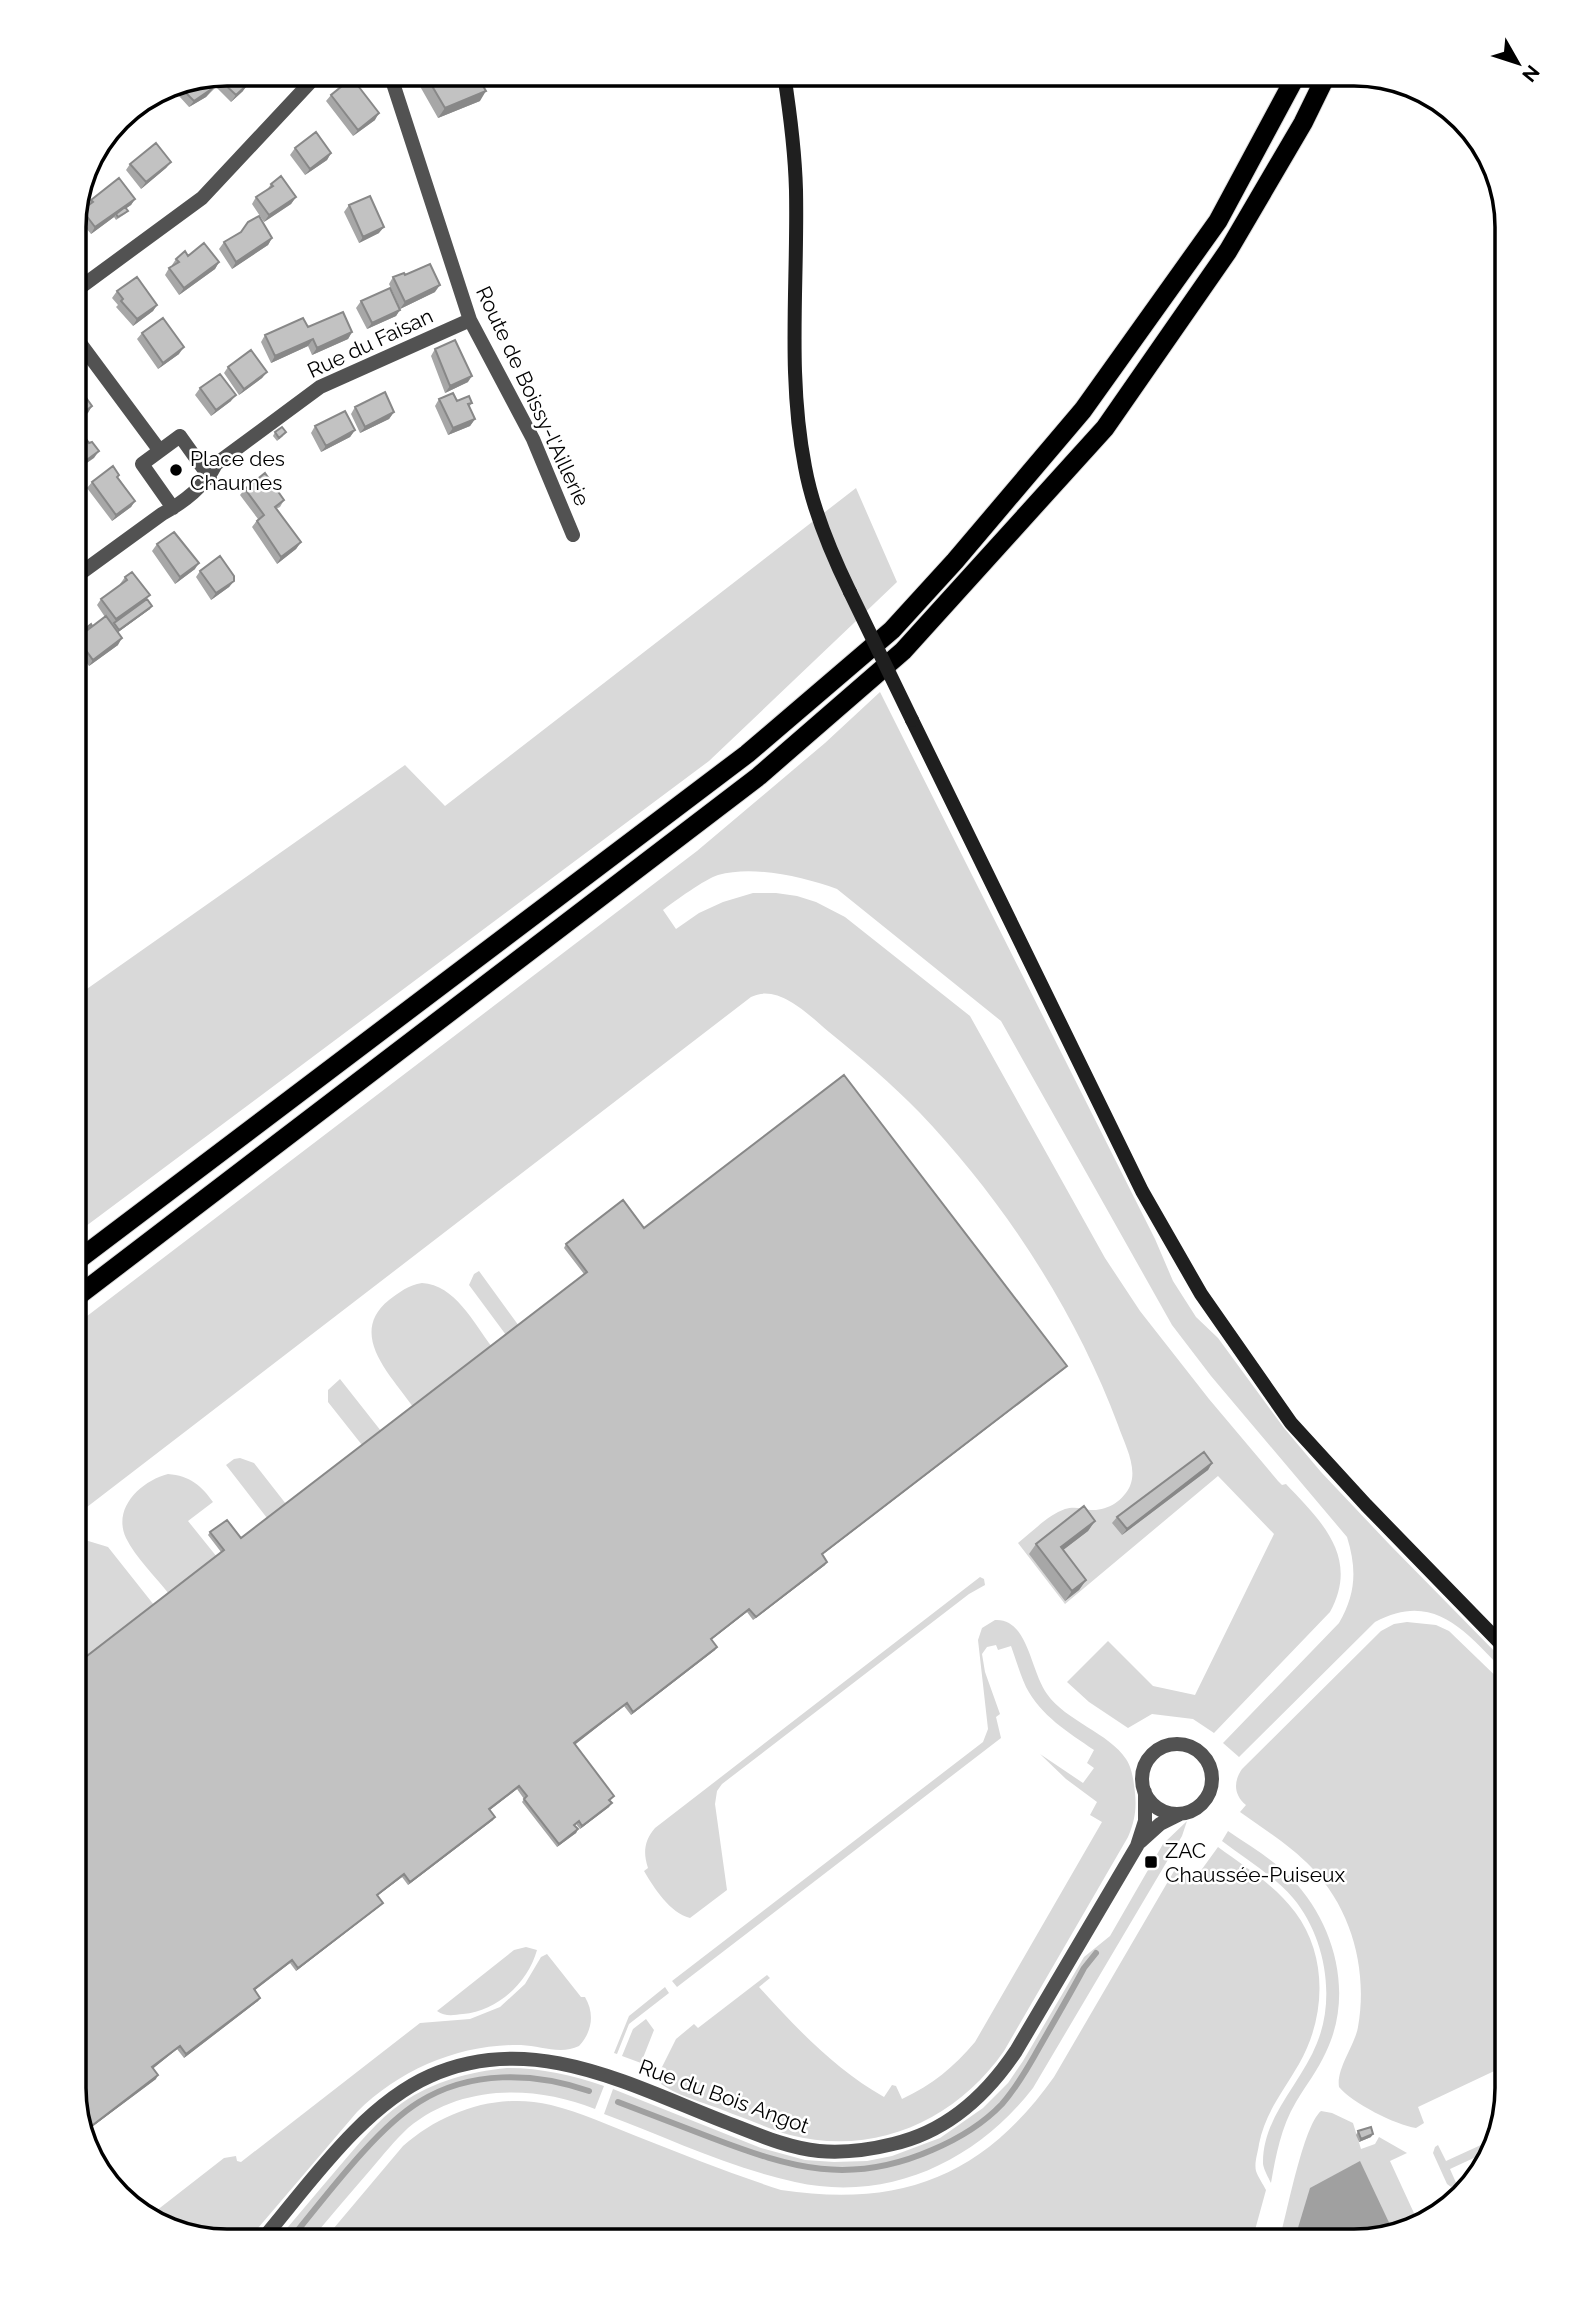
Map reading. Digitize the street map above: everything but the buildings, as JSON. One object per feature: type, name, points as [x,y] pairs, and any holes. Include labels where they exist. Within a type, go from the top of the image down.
[{"type":"highway","points":[[1083,410],[1229,178],[1278,86]]},
{"type":"highway","points":[[86,1254],[747,754],[892,630],[955,561],[1083,410],[1218,221],[1291,86]]},
{"type":"highway","points":[[86,1290],[759,776],[904,652],[1105,428],[1228,251],[1303,123],[1321,86]]},
{"type":"main road","points":[[786,86],[794,145],[794,373],[800,435],[805,469],[816,507],[850,592],[1142,1191],[1201,1294],[1291,1423],[1366,1505],[1495,1638]]},
{"type":"street","points":[[86,283],[202,198],[307,86]]},
{"type":"street","name":"Route de Boissy-l'Aillerie","points":[[394,86],[470,320],[533,439],[573,535]]},
{"type":"street","name":"Rue du Faisan","points":[[86,569],[168,511],[209,478],[216,464],[320,387],[470,320]]},
{"type":"street","points":[[86,351],[160,451]]},
{"type":"street","points":[[168,511],[142,464],[180,436],[209,478]]},
{"type":"street","points":[[1174,1744],[1197,1750],[1208,1763],[1212,1775],[1207,1797],[1199,1806],[1183,1814],[1160,1809],[1151,1802],[1145,1792],[1143,1780],[1144,1769],[1153,1754],[1174,1744]]},
{"type":"street","name":"Rue du Bois Angot","points":[[271,2229],[350,2137],[388,2100],[428,2077],[450,2068],[478,2062],[525,2058],[575,2065],[766,2138],[817,2151],[872,2149],[917,2137],[969,2106],[995,2081],[1016,2051],[1137,1846],[1144,1821],[1145,1792]]},
{"type":"street","name":"Rue du Bois Angot","points":[[1137,1846],[1160,1824],[1183,1814]]},
{"type":"shaded area","points":[[856,488],[897,582],[709,761],[86,1226],[86,990],[405,765],[445,806]]},
{"type":"shaded area","points":[[880,692],[1155,1239],[1173,1281],[1196,1317],[1218,1338],[1284,1428],[1321,1472],[1495,1652],[1495,1662],[1449,1621],[1416,1611],[1397,1613],[1375,1622],[1239,1757],[1223,1743],[1339,1623],[1349,1602],[1353,1581],[1347,1537],[1211,1376],[1172,1325],[1001,1021],[837,889],[809,880],[763,872],[732,872],[712,877],[663,910],[676,929],[699,913],[753,893],[797,896],[816,902],[845,917],[970,1016],[1105,1258],[1140,1311],[1209,1399],[1278,1481],[1282,1485],[1286,1484],[1312,1512],[1332,1541],[1341,1574],[1338,1592],[1330,1612],[1214,1733],[1193,1719],[1152,1714],[1128,1728],[1089,1702],[1067,1682],[1108,1641],[1153,1686],[1195,1695],[1274,1534],[1218,1476],[1065,1604],[1018,1543],[1046,1519],[1065,1509],[1097,1510],[1114,1504],[1127,1491],[1132,1479],[1127,1447],[1081,1341],[1035,1260],[951,1147],[909,1102],[864,1061],[803,1010],[772,994],[751,997],[86,1508],[86,1317],[697,851],[825,743]]},
{"type":"shaded area","points":[[479,1271],[519,1326],[506,1335],[469,1285],[474,1274]]},
{"type":"shaded area","points":[[422,1283],[434,1285],[454,1298],[492,1347],[413,1407],[377,1354],[372,1340],[372,1327],[377,1313],[389,1300],[408,1287]]},
{"type":"shaded area","points":[[340,1379],[381,1431],[362,1445],[328,1402],[328,1390]]},
{"type":"shaded area","points":[[240,1458],[254,1463],[286,1504],[267,1518],[226,1465]]},
{"type":"shaded area","points":[[168,1474],[194,1482],[213,1502],[188,1521],[217,1557],[169,1594],[135,1553],[123,1527],[126,1506],[132,1497],[148,1483]]},
{"type":"shaded area","points":[[86,1540],[108,1547],[154,1605],[86,1658]]},
{"type":"shaded area","points":[[980,1577],[984,1579],[985,1585],[969,1594],[722,1784],[717,1791],[715,1804],[727,1890],[690,1918],[669,1905],[644,1871],[648,1868],[645,1857],[647,1842],[655,1828]]},
{"type":"shaded area","points":[[995,1620],[1015,1627],[1027,1647],[1041,1684],[1055,1703],[1119,1750],[1129,1765],[1135,1799],[1134,1817],[1128,1837],[1004,2051],[985,2075],[938,2114],[911,2127],[853,2141],[822,2141],[790,2135],[668,2089],[661,2084],[660,2071],[676,2039],[694,2024],[698,2028],[767,1975],[770,1978],[759,1987],[787,2018],[833,2061],[884,2097],[892,2085],[896,2086],[902,2099],[923,2088],[951,2067],[975,2042],[1102,1822],[1090,1815],[1097,1802],[1066,1779],[1040,1754],[1083,1783],[1094,1768],[1087,1763],[1094,1750],[1056,1723],[1039,1707],[1026,1687],[1011,1646],[998,1650],[996,1645],[987,1647],[982,1654],[985,1672],[1000,1714],[996,1717],[1001,1738],[677,1987],[672,1981],[983,1742],[988,1729],[978,1640],[982,1628]]},
{"type":"shaded area","points":[[1407,1622],[1436,1625],[1449,1631],[1495,1675],[1495,2071],[1418,2107],[1424,2123],[1416,2128],[1397,2123],[1375,2112],[1354,2100],[1339,2087],[1340,2073],[1356,2034],[1361,2006],[1361,1984],[1354,1942],[1347,1922],[1326,1885],[1295,1853],[1240,1812],[1246,1805],[1236,1788],[1242,1769],[1381,1631],[1394,1624]]},
{"type":"shaded area","points":[[1187,1821],[1182,1836],[1033,2088],[1010,2114],[985,2136],[928,2170],[897,2181],[864,2186],[830,2187],[795,2182],[722,2160],[604,2114],[613,2089],[761,2148],[805,2160],[867,2161],[892,2156],[940,2138],[983,2108],[1008,2083],[1084,1957],[1110,1936],[1163,1844]]},
{"type":"shaded area","points":[[1228,1831],[1278,1866],[1307,1897],[1329,1938],[1339,1984],[1339,2007],[1334,2030],[1323,2059],[1286,2121],[1271,2183],[1263,2164],[1264,2147],[1275,2116],[1317,2043],[1326,2006],[1324,1968],[1320,1948],[1304,1913],[1277,1882],[1222,1841]]},
{"type":"shaded area","points":[[1218,1847],[1259,1877],[1295,1912],[1306,1929],[1318,1967],[1318,2007],[1308,2046],[1270,2112],[1259,2144],[1256,2168],[1266,2190],[1255,2229],[333,2229],[403,2146],[419,2134],[453,2114],[491,2103],[511,2101],[562,2108],[781,2190],[864,2194],[901,2189],[936,2178],[968,2161],[998,2139],[1027,2111],[1054,2077],[1177,1866],[1197,1876]]},
{"type":"shaded area","points":[[526,1947],[537,1950],[533,1962],[519,1984],[499,2001],[476,2012],[446,2015],[437,2011],[514,1950]]},
{"type":"shaded area","points":[[547,1954],[588,2003],[591,2023],[579,2046],[565,2050],[521,2045],[476,2049],[432,2062],[392,2083],[357,2112],[257,2229],[199,2227],[157,2210],[224,2158],[236,2156],[237,2161],[241,2162],[420,2023],[470,2019],[500,2007],[525,1984],[541,1957]]},
{"type":"shaded area","points":[[665,1987],[669,1993],[629,2024],[617,2054],[614,2053],[629,2016]]},
{"type":"shaded area","points":[[646,2019],[654,2030],[641,2063],[622,2056],[633,2029]]},
{"type":"shaded area","points":[[507,2068],[532,2069],[604,2086],[595,2109],[572,2101],[523,2093],[474,2096],[451,2103],[429,2114],[398,2137],[320,2229],[286,2229],[360,2142],[393,2110],[414,2095],[439,2083],[479,2072]]},
{"type":"shaded area","points":[[1321,2111],[1332,2113],[1353,2123],[1361,2149],[1375,2144],[1379,2137],[1407,2153],[1390,2161],[1415,2215],[1373,2228],[1282,2229],[1296,2171],[1314,2120]]},
{"type":"shaded area","points":[[1484,2143],[1477,2156],[1450,2169],[1457,2185],[1451,2187],[1447,2184],[1433,2153],[1438,2145],[1446,2161]]},
{"type":"shaded area","points":[[1360,2161],[1390,2224],[1354,2229],[1298,2229],[1310,2188]]},
{"type":"waterway","points":[[618,2102],[741,2149],[795,2164],[847,2170],[874,2168],[902,2161],[960,2136],[978,2125],[1002,2104],[1023,2076],[1084,1968],[1096,1953]]},
{"type":"waterway","points":[[299,2229],[367,2147],[402,2114],[439,2092],[459,2084],[503,2077],[546,2080],[589,2091]]},
{"type":"place","name":"Place des Chaumes","points":[[176,470]]},
{"type":"place","name":"ZAC Chaussée-Puiseux","points":[[1151,1862]]}]
